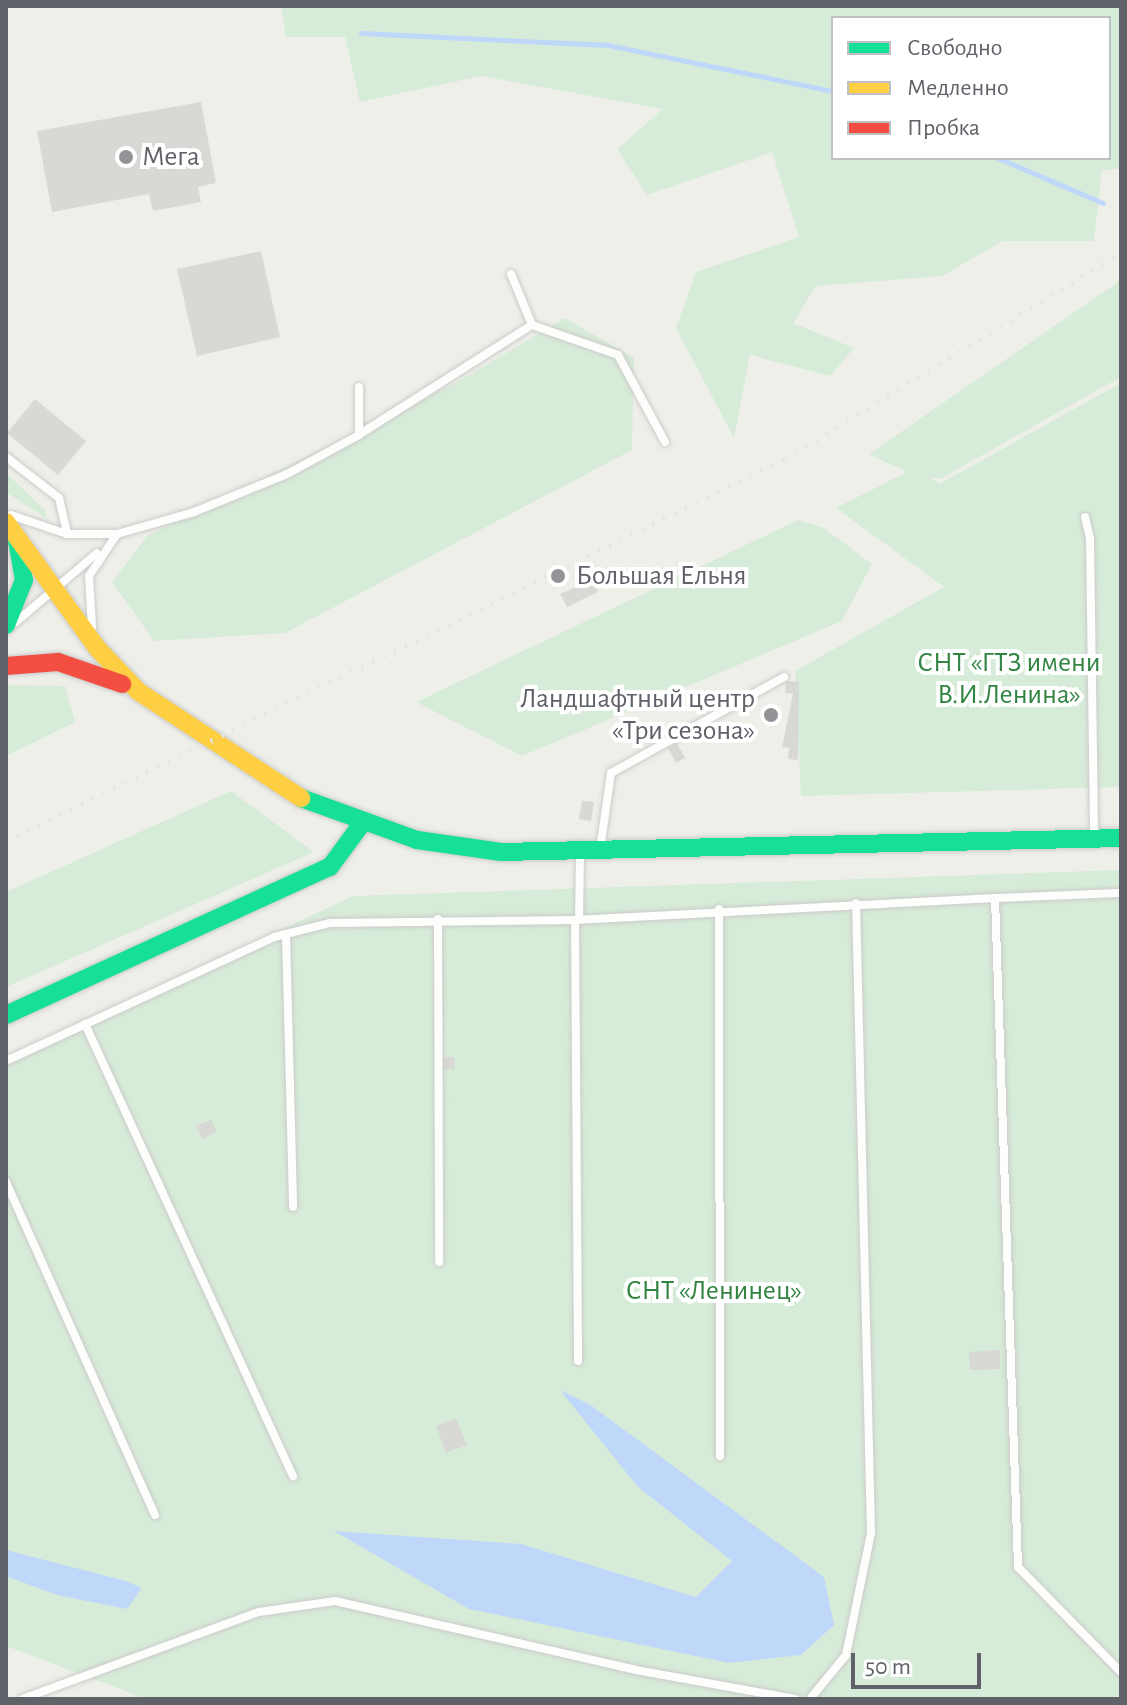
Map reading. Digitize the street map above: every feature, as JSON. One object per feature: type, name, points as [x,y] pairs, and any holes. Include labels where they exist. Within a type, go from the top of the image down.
[{"type":"main road","points":[[10,527],[57,587],[98,649],[139,692]]},
{"type":"main road","points":[[6,628],[24,580],[10,527]]},
{"type":"main road","points":[[6,666],[58,662],[92,668],[139,692],[282,791],[417,840],[501,852],[600,853],[1121,838]]},
{"type":"main road","points":[[6,1015],[330,867],[363,822]]},
{"type":"lane","points":[[511,274],[532,325],[618,355],[665,442]]},
{"type":"lane","points":[[6,514],[67,534],[117,534],[194,512],[287,474],[359,435],[532,325]]},
{"type":"lane","points":[[359,387],[359,435]]},
{"type":"lane","points":[[6,457],[59,498],[67,534]]},
{"type":"lane","points":[[1085,517],[1093,839]]},
{"type":"lane","points":[[6,628],[117,534]]},
{"type":"lane","points":[[98,649],[87,592],[101,549]]},
{"type":"lane","points":[[600,853],[611,773],[784,677]]},
{"type":"lane","points":[[578,1361],[577,920],[580,853]]},
{"type":"lane","points":[[6,1061],[286,935],[330,923],[438,919],[577,920],[719,909],[1121,893]]},
{"type":"lane","points":[[995,898],[1018,1567],[1121,1672]]},
{"type":"lane","points":[[810,1699],[846,1655],[871,1533],[856,903]]},
{"type":"lane","points":[[719,909],[720,1456]]},
{"type":"lane","points":[[438,919],[439,1262]]},
{"type":"lane","points":[[286,935],[293,1207]]},
{"type":"lane","points":[[85,1024],[293,1476]]},
{"type":"lane","points":[[6,1182],[155,1515]]},
{"type":"lane","points":[[22,1699],[259,1612],[335,1601],[636,1670],[795,1699]]},
{"type":"green space","points":[[281,6],[1121,6],[1121,168],[1102,171],[1094,241],[1003,241],[942,276],[816,286],[793,323],[854,348],[830,376],[750,355],[734,438],[676,328],[696,272],[799,237],[772,152],[647,195],[617,149],[663,109],[481,76],[360,102],[345,37],[286,37]]},
{"type":"green space","name":"СНТ «ГТЗ имени В.И.Ленина»","points":[[1121,280],[1121,377],[940,479],[929,477],[939,484],[1121,383],[1121,787],[801,796],[795,671],[944,587],[836,508],[907,472],[869,454]]},
{"type":"green space","points":[[565,318],[634,358],[632,450],[285,633],[154,641],[112,582],[147,536],[463,379]]},
{"type":"green space","points":[[6,473],[45,510],[47,519],[6,492]]},
{"type":"green space","points":[[798,520],[824,528],[872,564],[842,621],[522,756],[416,702]]},
{"type":"green space","points":[[6,685],[65,686],[75,722],[6,756]]},
{"type":"green space","points":[[231,791],[314,852],[6,987],[6,892]]},
{"type":"green space","name":"СНТ «Ленинец»","points":[[1121,870],[1121,1699],[146,1699],[6,1646],[6,1057],[353,896]]},
{"type":"water","points":[[560,1390],[589,1404],[824,1577],[834,1625],[801,1655],[729,1663],[469,1609],[334,1531],[521,1544],[696,1597],[732,1561],[638,1487]]},
{"type":"water","points":[[6,1550],[126,1581],[142,1588],[127,1609],[57,1595],[6,1576]]},
{"type":"building","name":"Мега","points":[[201,102],[216,183],[198,187],[201,202],[153,211],[149,194],[52,212],[37,131]]},
{"type":"building","points":[[261,251],[280,337],[197,356],[177,269]]},
{"type":"building","points":[[35,399],[86,441],[58,475],[7,433]]},
{"type":"building","points":[[592,580],[598,592],[567,607],[560,594]]},
{"type":"building","points":[[786,681],[799,682],[798,760],[788,759],[789,748],[782,747],[793,694],[785,693]]},
{"type":"building","points":[[677,743],[685,758],[676,763],[668,748]]},
{"type":"building","points":[[582,801],[594,802],[591,821],[579,819]]},
{"type":"building","points":[[454,1057],[455,1069],[439,1070],[439,1058]]},
{"type":"building","points":[[211,1120],[217,1132],[202,1139],[196,1126]]},
{"type":"building","points":[[1000,1350],[1000,1369],[970,1370],[969,1352]]},
{"type":"building","points":[[456,1418],[467,1445],[446,1453],[436,1426]]},
{"type":"waterway","points":[[361,33],[608,45],[831,91]]},
{"type":"waterway","points":[[1003,160],[1103,203]]},
{"type":"railway","points":[[6,841],[785,459],[1121,252]]},
{"type":"traffic: fast","points":[[6,625],[24,580],[17,541]]},
{"type":"traffic: fast","points":[[301,798],[417,840],[501,852],[1121,838]]},
{"type":"traffic: fast","points":[[6,1015],[330,867],[363,822]]},
{"type":"traffic: slow","points":[[6,522],[98,649],[139,692],[301,798]]},
{"type":"traffic: jam","points":[[6,666],[58,662],[122,684]]},
{"type":"place","name":"Мега","points":[[126,157]]},
{"type":"place","name":"Большая Ельня","points":[[558,576]]},
{"type":"place","name":"Ландшафтный центр «Три сезона»","points":[[771,715]]}]
